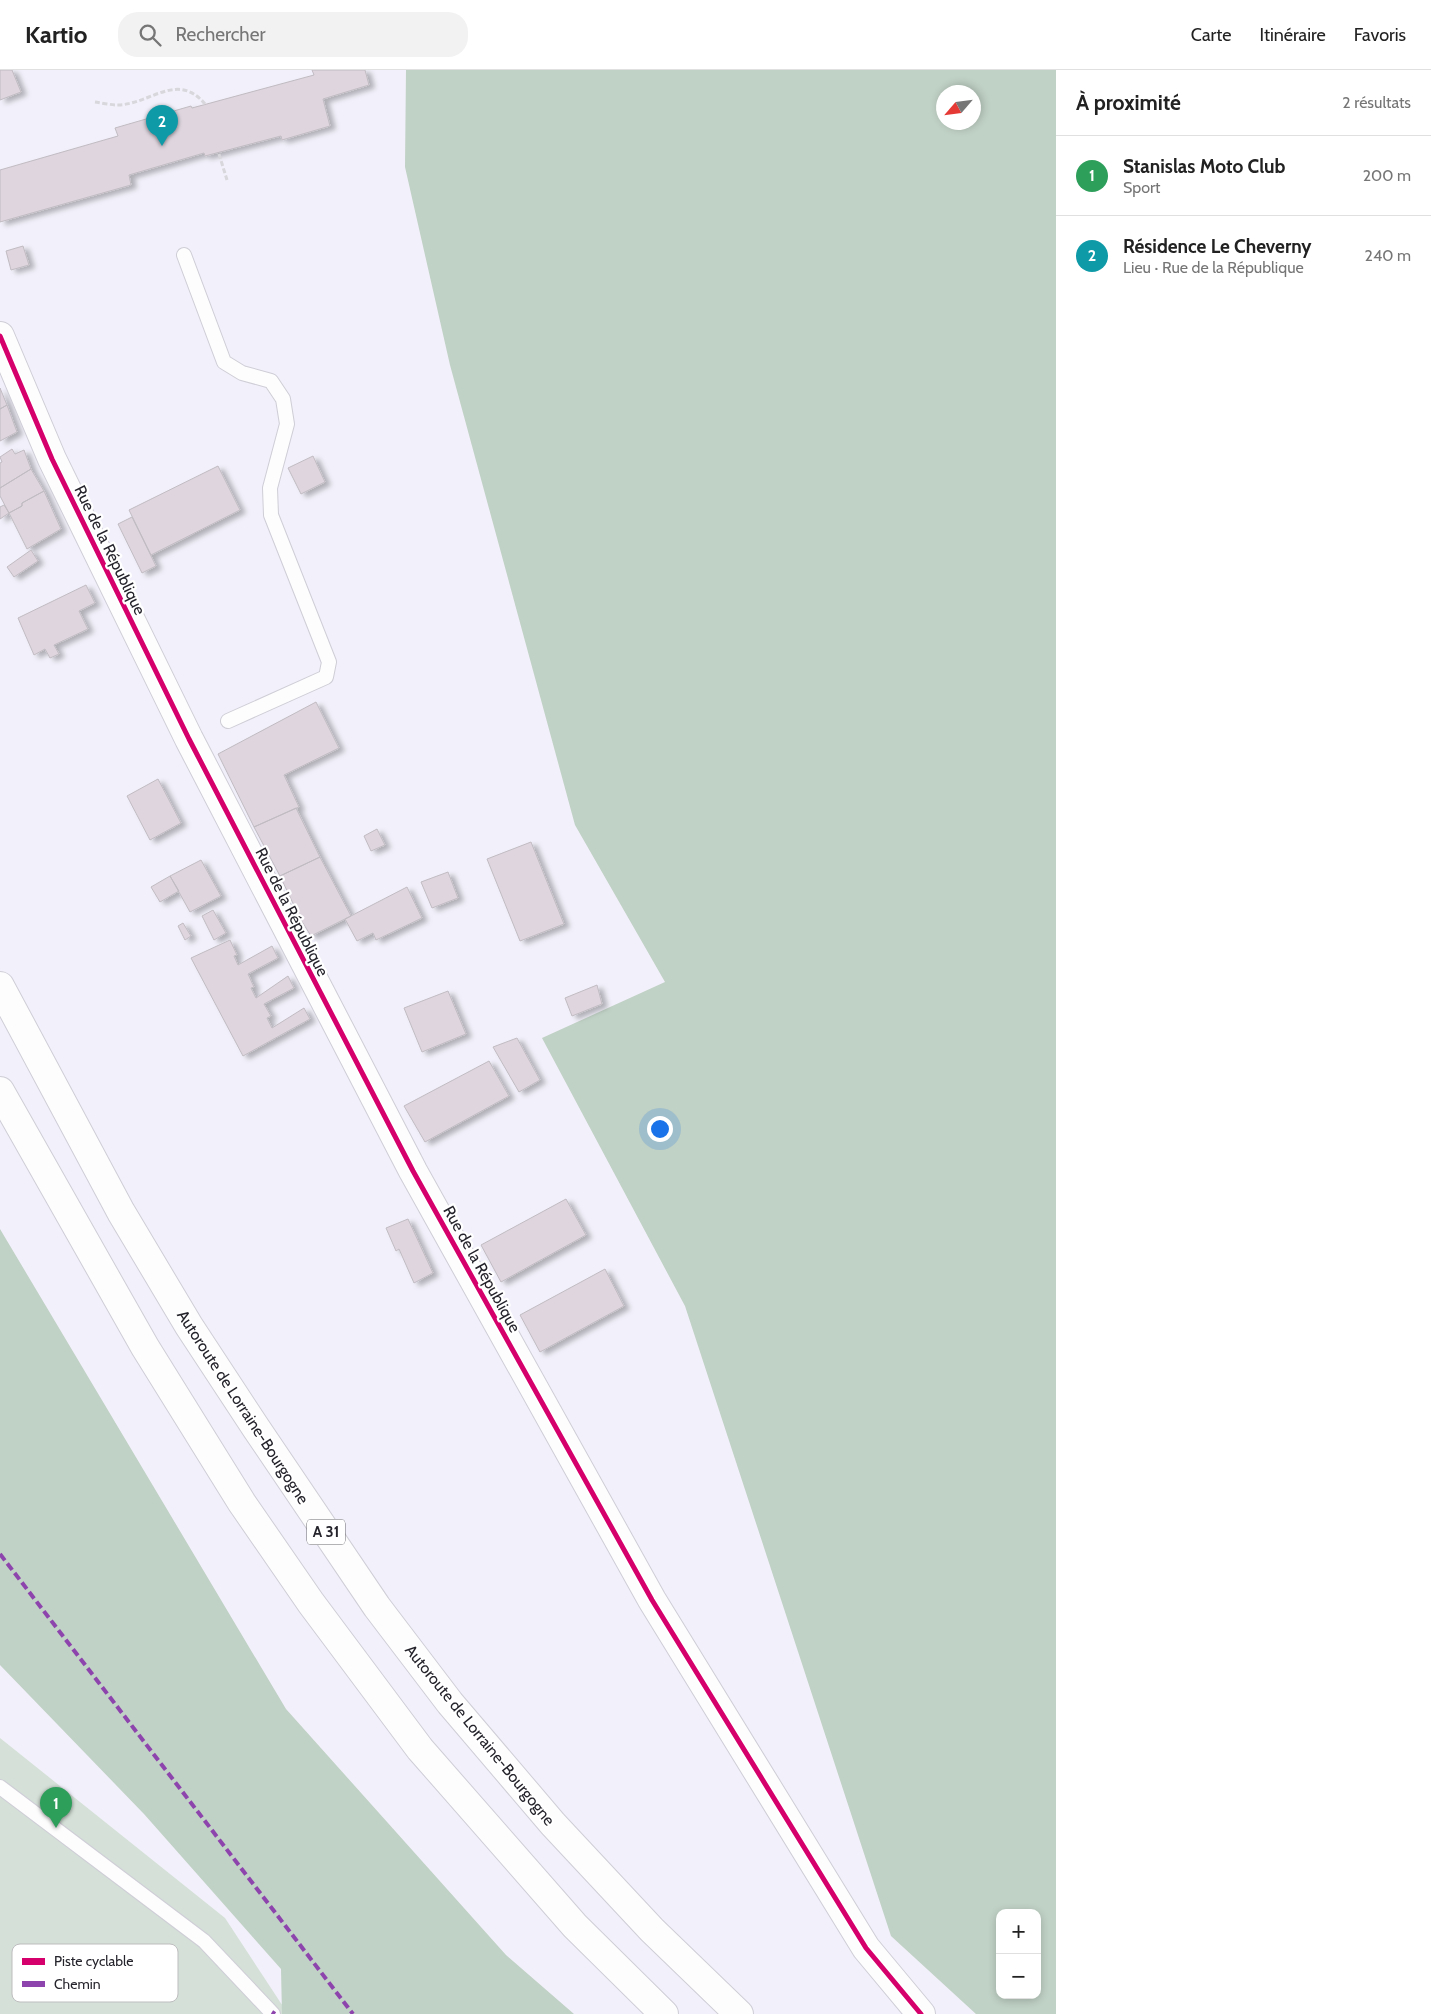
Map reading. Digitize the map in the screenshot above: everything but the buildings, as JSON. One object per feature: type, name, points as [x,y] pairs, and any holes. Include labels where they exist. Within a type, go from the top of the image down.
[{"type":"main road","name":"Rue de la République","points":[[0,336],[52,459],[189,739],[413,1171],[652,1600],[866,1948],[921,2014]]},
{"type":"main road","name":"Autoroute de Lorraine-Bourgogne","points":[[0,986],[121,1212],[189,1326],[377,1607],[450,1704],[553,1824],[652,1930],[739,2014]]},
{"type":"main road","points":[[0,1091],[145,1347],[242,1503],[311,1603],[420,1750],[575,1926],[664,2014]]},
{"type":"lane","points":[[184,255],[224,362],[242,373],[271,381],[283,398],[286,424],[270,488],[270,515],[329,662],[326,677],[228,720]]},
{"type":"lane","points":[[0,1787],[204,1941],[273,2014]]},
{"type":"path","points":[[95,102],[119,105],[182,88],[197,94],[205,104]]},
{"type":"path","points":[[219,154],[227,180]]},
{"type":"shaded area","points":[[0,1738],[225,1918],[288,2014],[0,2014]]},
{"type":"green space","points":[[406,70],[1056,70],[1056,2014],[976,2014],[891,1936],[685,1306],[542,1038],[665,982],[575,825],[450,365],[405,167]]},
{"type":"green space","points":[[0,1229],[286,1709],[506,1955],[574,2014],[282,2014],[281,1969],[144,1814],[0,1665]]},
{"type":"marked path","points":[[0,1554],[353,2014]]},
{"type":"cycle path","points":[[0,336],[52,459],[189,739],[413,1171],[652,1600],[866,1948],[921,2014]]},
{"type":"place","name":"Résidence Le Cheverny","points":[[162,146]]},
{"type":"place","name":"Stanislas Moto Club","points":[[56,1828]]}]
